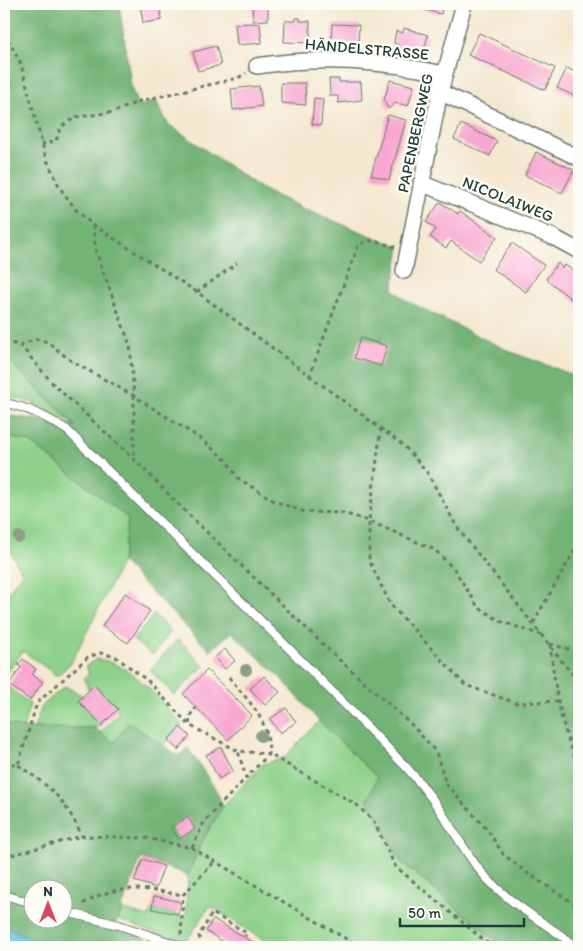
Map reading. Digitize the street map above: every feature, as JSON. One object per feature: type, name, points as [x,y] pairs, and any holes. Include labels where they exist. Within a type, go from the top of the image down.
[{"type":"street","name":"PAPENBERGWEG","points":[[404,270],[444,74],[464,4]]},
{"type":"street","name":"HÄNDELSTRASSE","points":[[257,66],[309,60],[378,65],[444,74]]},
{"type":"street","points":[[440,92],[579,158]]},
{"type":"street","name":"NICOLAIWEG","points":[[422,183],[553,237],[579,252]]},
{"type":"lane","points":[[4,403],[20,405],[43,414],[66,430],[289,648],[430,793],[475,864],[498,890],[577,947]]},
{"type":"lane","points":[[4,895],[22,900]]},
{"type":"lane","points":[[72,913],[119,925],[182,946]]},
{"type":"path","points":[[4,32],[21,64],[42,144],[60,188],[77,211],[93,225],[197,292],[404,446],[427,472],[457,527],[579,683]]},
{"type":"path","points":[[42,144],[56,141],[62,127],[76,117],[114,112],[140,101],[238,78]]},
{"type":"path","points":[[93,225],[96,252],[130,345],[134,396],[134,459]]},
{"type":"path","points":[[310,377],[358,246],[364,241],[373,240],[409,252]]},
{"type":"path","points":[[197,292],[238,263]]},
{"type":"path","points":[[4,342],[20,345],[37,339],[48,342],[70,360],[134,396],[201,438],[226,460],[238,478],[274,501],[305,512],[343,513],[369,521],[435,550],[454,569],[478,607],[500,621],[542,635]]},
{"type":"path","points":[[20,345],[54,385],[134,459],[333,654],[413,726],[436,752],[446,784],[489,832],[504,854],[527,873],[579,907]]},
{"type":"path","points":[[381,428],[369,521],[369,560],[390,604],[465,685],[516,703],[558,701]]},
{"type":"path","points":[[533,623],[579,543]]},
{"type":"path","points":[[550,644],[564,730],[579,766]]},
{"type":"path","points":[[550,644],[579,652]]},
{"type":"path","points":[[18,765],[37,703],[88,657],[101,653],[116,657],[148,681],[189,725],[238,751],[269,754],[357,805],[374,822],[394,866],[492,947]]},
{"type":"path","points":[[192,848],[204,822],[269,754],[268,736],[263,718],[228,678]]},
{"type":"path","points":[[189,725],[192,711],[196,708]]},
{"type":"path","points":[[238,751],[246,778]]},
{"type":"path","points":[[4,762],[18,765],[59,795],[82,836]]},
{"type":"path","points":[[4,857],[82,836],[146,838],[192,848],[360,947]]},
{"type":"path","points":[[182,946],[184,895],[214,862]]},
{"type":"path","points":[[72,909],[109,891],[144,889],[184,895]]},
{"type":"path","points":[[202,947],[199,936],[212,913],[247,933],[245,936]]},
{"type":"green space","points":[[4,4],[119,4],[132,90],[138,106],[156,101],[168,124],[262,189],[311,212],[400,247],[393,289],[407,301],[511,352],[579,377],[579,947],[504,947],[401,862],[368,800],[377,777],[319,721],[279,676],[231,632],[210,651],[122,562],[128,518],[30,442],[4,438],[4,415],[76,426],[6,358],[4,359]]},
{"type":"green space","points":[[6,357],[76,427],[34,403],[4,395],[4,359]]},
{"type":"green space","points":[[9,437],[30,442],[128,518],[122,562],[71,663],[57,676],[23,651],[4,677],[4,598],[22,573],[4,539],[4,438]]},
{"type":"green space","points":[[154,614],[171,631],[153,655],[133,640]]},
{"type":"green space","points":[[178,639],[204,666],[174,695],[150,670]]},
{"type":"green space","points":[[96,659],[122,667],[133,675],[154,694],[182,725],[163,746],[129,722],[114,743],[100,733],[119,712],[95,685],[89,691],[84,679],[89,673],[86,666]]},
{"type":"green space","points":[[4,684],[30,704],[23,728],[4,724]]},
{"type":"green space","points":[[65,686],[83,696],[78,701],[102,725],[95,728],[34,728],[42,706]]},
{"type":"green space","points":[[319,721],[377,777],[401,862],[504,947],[274,947],[210,906],[185,943],[118,920],[122,909],[148,917],[152,909],[186,917],[188,875],[200,845],[223,806],[263,764],[284,758]]},
{"type":"green space","points":[[129,722],[178,756],[188,748],[216,790],[223,806],[200,845],[188,875],[141,858],[114,928],[158,943],[156,947],[44,947],[4,924],[4,724],[23,728],[95,728],[114,743]]},
{"type":"water","points":[[4,924],[44,947],[16,945],[4,947]]},
{"type":"building","points":[[140,4],[159,4],[162,20],[143,23]]},
{"type":"building","points":[[252,4],[268,4],[268,20],[253,21]]},
{"type":"building","points":[[414,4],[443,4],[441,14],[414,7]]},
{"type":"building","points":[[296,18],[300,18],[300,21],[310,21],[310,43],[284,42],[285,21],[296,21]]},
{"type":"building","points":[[235,24],[260,24],[262,43],[237,45]]},
{"type":"building","points":[[332,24],[359,25],[358,44],[331,43]]},
{"type":"building","points":[[404,28],[428,35],[423,54],[399,47],[399,45],[394,43],[396,31],[403,33]]},
{"type":"building","points":[[479,33],[555,68],[545,90],[468,55]]},
{"type":"building","points":[[216,46],[221,65],[198,71],[193,52]]},
{"type":"building","points":[[567,68],[579,74],[579,98],[557,88]]},
{"type":"building","points":[[329,79],[339,79],[339,82],[361,82],[362,100],[338,103],[338,96],[330,96]]},
{"type":"building","points":[[390,80],[414,86],[408,106],[396,103],[388,109],[384,100]]},
{"type":"building","points":[[281,83],[305,83],[306,105],[281,103]]},
{"type":"building","points":[[259,86],[262,106],[233,110],[231,89]]},
{"type":"building","points":[[314,98],[323,99],[321,125],[312,124]]},
{"type":"building","points":[[388,115],[406,120],[389,180],[371,175]]},
{"type":"building","points":[[461,124],[497,141],[490,156],[454,139]]},
{"type":"building","points":[[536,152],[574,170],[562,193],[525,175]]},
{"type":"building","points":[[440,202],[458,214],[460,211],[497,237],[479,261],[451,241],[446,248],[430,237],[436,229],[426,222]]},
{"type":"building","points":[[512,243],[544,265],[526,292],[493,269]]},
{"type":"building","points":[[558,263],[562,268],[565,265],[579,275],[579,305],[546,279]]},
{"type":"building","points":[[360,338],[387,346],[381,366],[354,358]]},
{"type":"building","points":[[125,593],[150,611],[128,643],[102,626]]},
{"type":"building","points":[[225,649],[235,661],[225,669],[215,657]]},
{"type":"building","points":[[23,659],[36,669],[32,675],[43,682],[30,700],[9,685],[21,667],[18,665]]},
{"type":"building","points":[[207,670],[252,715],[228,740],[183,694]]},
{"type":"building","points":[[264,676],[280,692],[265,705],[250,689]]},
{"type":"building","points":[[94,685],[118,709],[102,725],[78,701]]},
{"type":"building","points":[[286,708],[296,722],[280,733],[270,719]]},
{"type":"building","points":[[180,727],[190,736],[178,750],[168,740]]},
{"type":"building","points":[[221,747],[233,771],[219,779],[206,755]]},
{"type":"building","points":[[188,817],[195,829],[179,839],[171,827]]},
{"type":"building","points":[[143,859],[164,866],[156,888],[134,881]]},
{"type":"building","points":[[154,896],[181,902],[178,914],[152,909]]},
{"type":"building","points":[[213,919],[258,945],[256,947],[227,947],[226,944],[206,931]]}]
